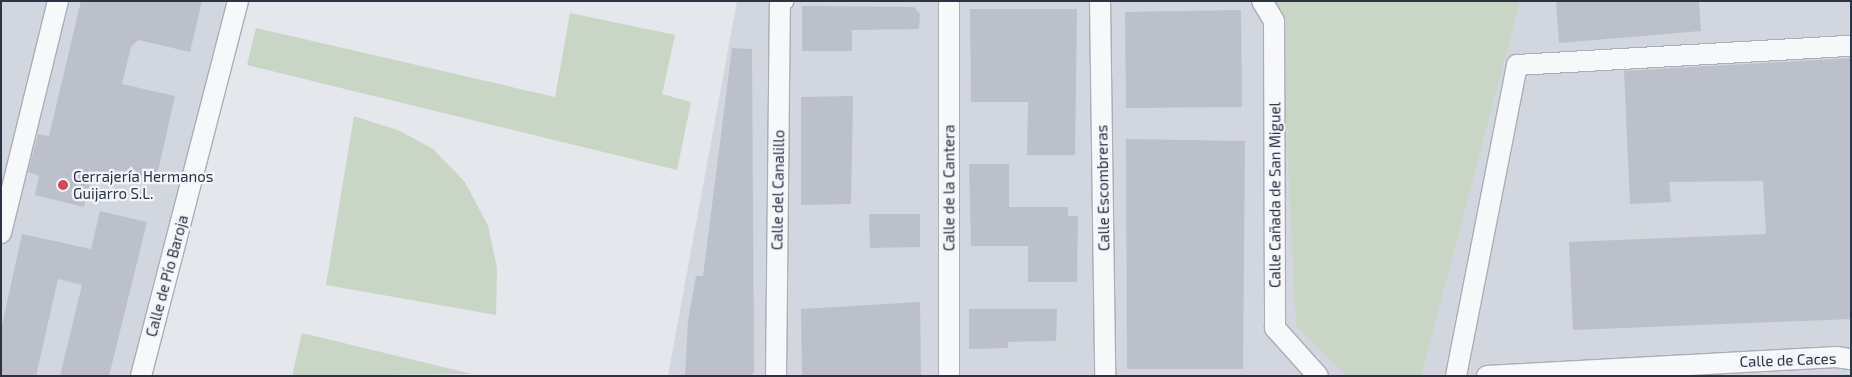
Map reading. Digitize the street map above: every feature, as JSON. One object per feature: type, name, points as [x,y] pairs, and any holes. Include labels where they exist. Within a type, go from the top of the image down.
[{"type":"street","points":[[1,233],[58,1]]},
{"type":"street","name":"Calle de Pío Baroja","points":[[141,376],[238,1]]},
{"type":"street","name":"Calle de la Cantera","points":[[949,1],[949,376]]},
{"type":"street","name":"Calle Escombreras","points":[[1100,1],[1105,376]]},
{"type":"street","name":"Calle Cañada de San Miguel","points":[[1262,1],[1274,21],[1276,328],[1318,376]]},
{"type":"street","name":"Calle del Canalillo","points":[[776,376],[781,2]]},
{"type":"street","points":[[1456,376],[1517,65],[1851,46]]},
{"type":"street","name":"Calle de Caces","points":[[1487,376],[1836,357],[1851,360]]},
{"type":"shaded area","points":[[1,1],[247,1],[153,376],[1,376]]},
{"type":"shaded area","points":[[737,1],[1851,1],[1851,376],[668,376]]},
{"type":"green space","points":[[1272,1],[1520,1],[1421,376],[1347,376],[1296,325],[1281,21]]},
{"type":"green space","points":[[570,13],[675,35],[662,94],[691,102],[677,170],[247,65],[256,28],[555,97]]},
{"type":"green space","points":[[354,116],[400,131],[433,149],[465,182],[488,226],[497,268],[496,315],[326,285]]},
{"type":"green space","points":[[302,333],[472,374],[292,376]]},
{"type":"building","points":[[81,1],[202,1],[190,52],[138,40],[131,47],[122,84],[175,96],[156,180],[116,170],[112,184],[91,179],[84,207],[35,195],[39,176],[28,172],[38,134],[49,136]]},
{"type":"building","points":[[1556,1],[1699,1],[1701,31],[1559,43]]},
{"type":"building","points":[[802,6],[914,7],[920,14],[919,29],[852,30],[852,51],[802,51]]},
{"type":"building","points":[[970,9],[1077,9],[1075,155],[1027,155],[1028,102],[971,102]]},
{"type":"building","points":[[1241,10],[1242,107],[1126,108],[1125,12]]},
{"type":"building","points":[[732,48],[752,49],[754,372],[751,376],[685,376],[688,321],[696,276],[703,276]]},
{"type":"building","points":[[1851,58],[1851,319],[1573,330],[1569,242],[1766,234],[1763,181],[1669,182],[1671,202],[1630,204],[1624,71]]},
{"type":"building","points":[[853,96],[851,204],[801,205],[801,97]]},
{"type":"building","points":[[1126,139],[1245,141],[1243,369],[1127,369]]},
{"type":"building","points":[[969,164],[1009,164],[1009,207],[1068,207],[1068,216],[1078,216],[1077,282],[1028,282],[1028,246],[971,246]]},
{"type":"building","points":[[100,211],[147,222],[109,376],[60,376],[82,285],[58,279],[36,376],[1,376],[1,330],[22,234],[91,249]]},
{"type":"building","points":[[869,214],[920,214],[920,247],[870,248]]},
{"type":"building","points":[[920,302],[921,376],[802,375],[801,309]]},
{"type":"building","points":[[969,309],[1057,309],[1056,341],[1008,342],[1008,348],[969,349]]},
{"type":"place","name":"Cerrajería Hermanos Guijarro S.L.","points":[[63,185]]}]
